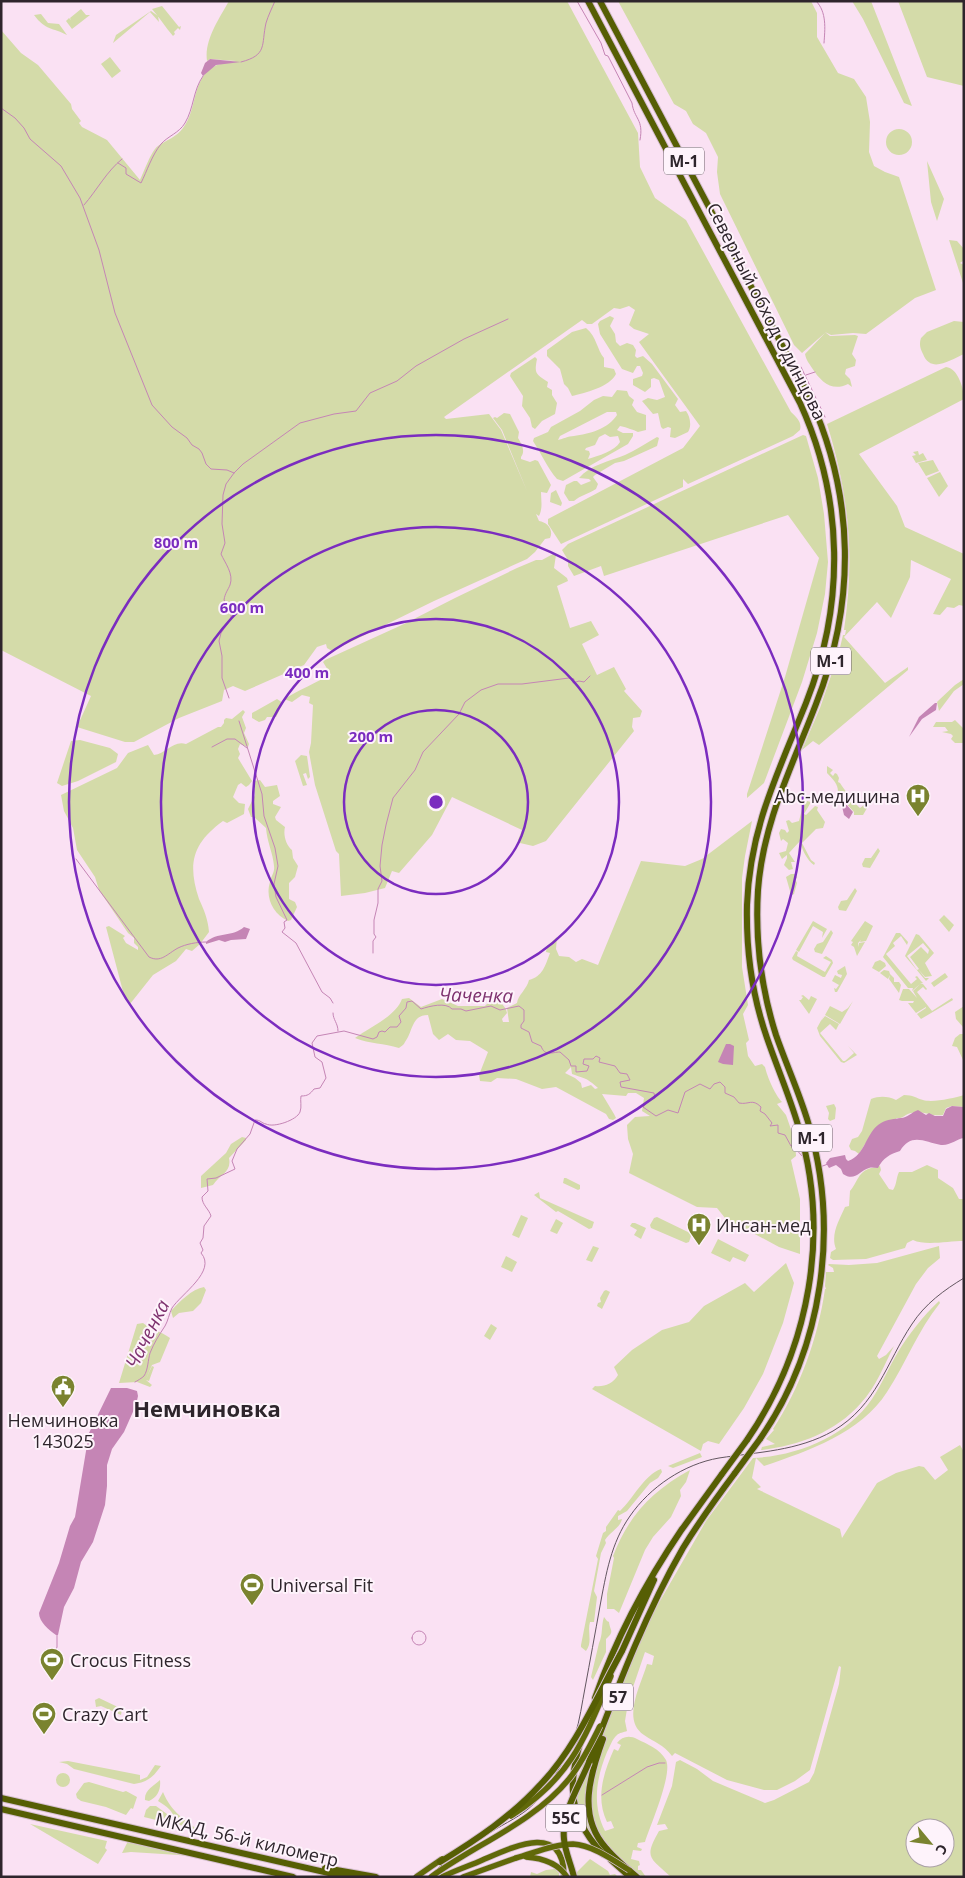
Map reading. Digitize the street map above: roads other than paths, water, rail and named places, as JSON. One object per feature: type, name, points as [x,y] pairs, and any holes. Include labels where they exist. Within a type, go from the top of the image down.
[{"type":"highway","name":"Северный обход Одинцова","points":[[588,1],[797,397],[818,448],[829,492],[834,526],[835,564],[828,630],[813,684],[764,807],[750,874],[747,906],[751,975],[759,1013],[799,1127],[811,1190],[813,1218],[811,1271],[806,1308],[791,1358],[771,1403],[747,1440],[667,1551],[642,1598]]},
{"type":"highway","name":"Северный обход Одинцова","points":[[600,1],[810,398],[828,444],[839,490],[844,525],[846,564],[838,632],[823,687],[774,810],[760,875],[758,907],[758,944],[769,1010],[806,1117],[815,1152],[821,1188],[823,1218],[821,1273],[816,1310],[801,1362],[780,1408],[683,1548],[654,1605],[625,1670]]},
{"type":"highway","points":[[415,1877],[454,1854],[502,1821],[541,1784],[570,1746],[622,1651],[642,1598]]},
{"type":"highway","points":[[629,1873],[602,1853],[588,1837],[578,1818],[572,1784],[584,1731],[613,1650],[642,1598]]},
{"type":"highway","name":"57","points":[[637,1877],[629,1873],[604,1847],[595,1833],[591,1821],[588,1796],[595,1760],[641,1634]]},
{"type":"highway","name":"55C","points":[[574,1877],[564,1842],[566,1820],[625,1670]]},
{"type":"highway","name":"МКАД, 56-й километр","points":[[1,1798],[346,1877]]},
{"type":"highway","name":"МКАД, 56-й километр","points":[[1,1809],[293,1877]]},
{"type":"highway","points":[[289,1863],[376,1877]]},
{"type":"main road","name":"Северный обход Одинцова","points":[[431,1877],[538,1809],[570,1778],[588,1749],[625,1670]]},
{"type":"main road","points":[[442,1877],[523,1844],[539,1842],[547,1843],[555,1848],[561,1857],[566,1877]]},
{"type":"main road","points":[[463,1877],[516,1858],[571,1844],[580,1845],[602,1854],[629,1873]]},
{"type":"main road","points":[[516,1858],[528,1857],[544,1861],[559,1867],[566,1877]]},
{"type":"waterway","points":[[241,62],[256,56],[262,48],[266,23],[275,1]]},
{"type":"waterway","points":[[577,1],[632,103],[640,123],[640,140]]},
{"type":"waterway","points":[[816,1],[824,15],[824,43]]},
{"type":"waterway","points":[[118,163],[126,168],[126,174],[141,183],[158,148],[185,123],[197,87],[203,76]]},
{"type":"waterway","points":[[1,108],[15,118],[24,128],[30,139],[61,166],[80,198],[99,250],[115,313],[152,405],[172,427],[199,449],[206,464],[211,469],[227,470],[234,473]]},
{"type":"waterway","points":[[84,205],[122,159]]},
{"type":"waterway","points":[[229,698],[222,678],[222,656],[219,641],[221,633],[231,619],[231,611],[224,600],[231,577],[221,554],[225,543],[222,524],[223,495],[226,484],[234,473],[243,464],[300,423],[334,414],[356,411],[370,393],[397,381],[416,366],[464,339],[508,319]]},
{"type":"waterway","points":[[801,367],[825,417]]},
{"type":"waterway","points":[[806,375],[815,372]]},
{"type":"waterway","points":[[373,953],[373,941],[376,937],[374,934],[374,920],[378,903],[378,889],[382,881],[380,866],[386,825],[393,798],[415,770],[423,752],[459,714],[465,702],[481,690],[498,684],[522,684],[569,678],[574,679],[573,683],[584,682],[590,676]]},
{"type":"waterway","points":[[239,721],[262,794],[264,816],[275,848],[278,866],[274,884],[276,897],[287,920],[284,922],[285,928],[282,932],[296,943],[322,992],[333,1003]]},
{"type":"waterway","points":[[212,747],[227,739],[235,739],[247,748]]},
{"type":"waterway","points":[[76,859],[149,957],[153,959],[161,958],[184,945],[206,942]]},
{"type":"waterway","name":"Чаченка","points":[[135,1382],[145,1374],[150,1353],[166,1324],[172,1308],[196,1282],[204,1267],[205,1260],[201,1253],[203,1250],[200,1243],[203,1238],[204,1226],[211,1216],[202,1200],[202,1197],[208,1191],[207,1179],[216,1178],[235,1169],[232,1161],[237,1149],[250,1134],[255,1120],[259,1120],[264,1124],[274,1125],[295,1118],[300,1112],[301,1096],[320,1088],[326,1078],[322,1062],[315,1057],[312,1043],[317,1036],[344,1031],[373,1039],[377,1037],[379,1032],[385,1032],[390,1027],[397,1027],[401,1022],[399,1016],[406,1008],[407,1002],[412,1001],[421,1009],[442,1005],[466,1011],[491,1006],[500,1010],[519,1006],[524,1010],[524,1021],[521,1028],[529,1032],[532,1042],[541,1046],[547,1053],[560,1052],[569,1060],[571,1066],[576,1066],[576,1072],[587,1071],[589,1066],[583,1064],[584,1059],[593,1059],[596,1056],[600,1058],[599,1062],[615,1066],[620,1073],[627,1074],[630,1080],[620,1082],[621,1087],[654,1093],[655,1098],[643,1107],[656,1116],[668,1110],[678,1113],[685,1092],[700,1084],[710,1089],[714,1084],[720,1082],[725,1087],[725,1093],[734,1097],[739,1103],[753,1102],[758,1104],[761,1107],[760,1111],[772,1123],[770,1126],[778,1125],[778,1133],[785,1135],[791,1146],[795,1145],[795,1148],[802,1156]]},
{"type":"waterway","points":[[333,1013],[338,1031]]},
{"type":"waterway","name":"Чаченка","points":[[820,1167],[828,1164]]},
{"type":"waterway","points":[[416,1631],[422,1631],[426,1638],[422,1645],[416,1645],[412,1641],[412,1635],[416,1631]]},
{"type":"waterway","name":"Чаченка","points":[[50,1666],[57,1647],[57,1634]]},
{"type":"waterway","points":[[602,1795],[647,1767],[665,1763]]},
{"type":"railway","points":[[428,1877],[461,1852],[534,1804],[559,1768],[572,1743],[578,1723],[610,1559],[618,1537],[638,1505],[669,1478],[693,1466],[719,1458],[763,1452],[806,1443],[820,1438],[848,1421],[870,1396],[912,1324],[923,1310],[942,1293],[964,1278]]},
{"type":"place","name":"Abc-медицина","points":[[918,817]]},
{"type":"place","name":"Инсан-мед","points":[[699,1246]]},
{"type":"place","name":"Немчиновка 143025","points":[[63,1408]]},
{"type":"place","name":"Universal Fit","points":[[252,1606]]},
{"type":"place","name":"Crocus Fitness","points":[[52,1681]]},
{"type":"place","name":"Crazy Cart","points":[[44,1735]]},
{"type":"district","name":"Немчиновка","points":[[207,1408]]}]
